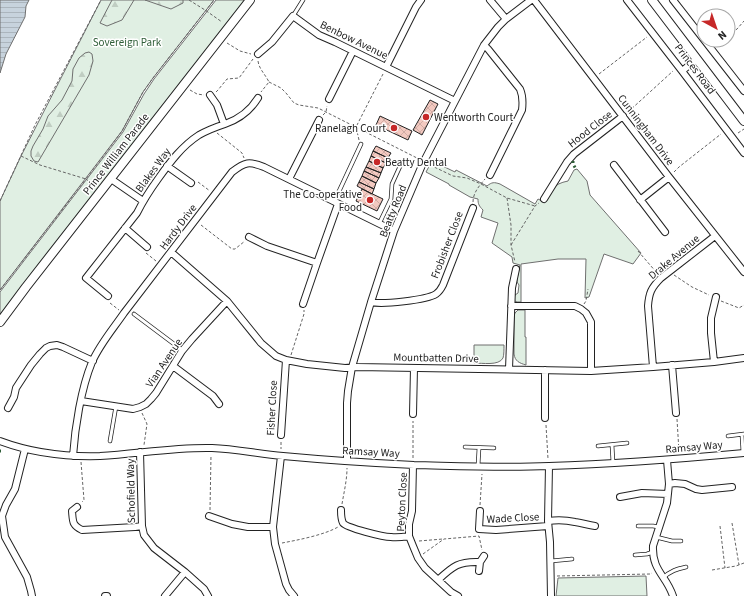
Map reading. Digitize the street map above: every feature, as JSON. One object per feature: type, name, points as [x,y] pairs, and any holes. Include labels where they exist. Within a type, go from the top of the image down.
[{"type":"street","name":"Prince William Parade","points":[[0,322],[250,0]]},
{"type":"street","points":[[386,67],[421,0]]},
{"type":"street","points":[[490,0],[506,19]]},
{"type":"street","name":"Beatty Road","points":[[347,461],[347,403],[352,367],[394,231],[423,163],[484,46],[494,31],[506,19],[532,0]]},
{"type":"street","name":"Cunningham Drive","points":[[532,0],[744,272]]},
{"type":"street","name":"Princes Road","points":[[627,0],[744,153]]},
{"type":"street","name":"Princes Road","points":[[652,0],[744,121]]},
{"type":"street","points":[[673,0],[744,91]]},
{"type":"street","name":"Benbow Avenue","points":[[293,16],[319,35],[455,101]]},
{"type":"street","points":[[258,54],[272,42],[293,16]]},
{"type":"street","points":[[484,46],[520,89],[523,95],[522,110],[490,175]]},
{"type":"street","points":[[329,99],[353,51]]},
{"type":"street","points":[[682,71],[697,59]]},
{"type":"street","points":[[210,95],[217,106],[224,124]]},
{"type":"street","name":"Blakes Way","points":[[108,296],[86,278],[137,213],[167,166],[186,145],[198,135],[243,115],[254,105],[258,98]]},
{"type":"street","name":"Hood Close","points":[[544,198],[567,162],[574,154],[623,116]]},
{"type":"street","points":[[289,179],[319,120]]},
{"type":"street","points":[[247,164],[254,163],[264,167],[394,231]]},
{"type":"street","name":"Hardy Drive","points":[[73,456],[81,401],[87,375],[108,335],[232,172],[240,166],[247,164]]},
{"type":"street","points":[[614,165],[665,232]]},
{"type":"street","points":[[167,166],[190,183]]},
{"type":"street","points":[[640,200],[669,177]]},
{"type":"street","name":"Blakes Way","points":[[111,179],[143,202]]},
{"type":"street","points":[[304,304],[336,203]]},
{"type":"street","name":"Frobisher Close","points":[[371,302],[375,304],[389,304],[430,297],[440,291],[473,208]]},
{"type":"street","points":[[125,228],[147,246]]},
{"type":"street","name":"Drake Avenue","points":[[653,367],[648,306],[651,291],[654,285],[662,278],[715,236]]},
{"type":"street","points":[[249,237],[267,246],[317,263]]},
{"type":"street","name":"Mountbatten Drive","points":[[172,252],[227,302],[261,343],[276,356],[287,361],[345,368],[591,371],[714,362],[744,358]]},
{"type":"street","points":[[509,369],[512,288],[516,269]]},
{"type":"street","points":[[714,362],[711,318],[716,297]]},
{"type":"street","name":"Vian Avenue","points":[[140,407],[146,404],[156,393],[182,351],[227,302]]},
{"type":"street","points":[[511,306],[575,306],[586,313],[590,322],[591,371]]},
{"type":"street","points":[[8,408],[14,397],[16,388],[31,365],[46,348],[56,345],[93,361]]},
{"type":"street","name":"Fisher Close","points":[[281,435],[285,366],[287,361]]},
{"type":"street","points":[[672,365],[676,413]]},
{"type":"street","points":[[173,366],[213,396],[219,404]]},
{"type":"street","points":[[413,414],[414,368]]},
{"type":"street","points":[[544,370],[545,418]]},
{"type":"street","points":[[81,401],[133,409],[140,407]]},
{"type":"street","name":"Ramsay Way","points":[[0,441],[25,450],[73,456],[100,456],[188,448],[212,448],[281,456],[413,465],[549,466],[667,460],[743,453]]},
{"type":"street","points":[[25,450],[15,489],[1,516],[5,537],[26,577],[32,596]]},
{"type":"street","name":"Schofield Way","points":[[140,452],[142,526],[144,535],[154,548],[185,572],[204,589],[208,596]]},
{"type":"street","points":[[281,456],[273,527],[275,544],[286,584],[294,596]]},
{"type":"street","points":[[667,460],[669,484],[667,503],[653,546],[653,552],[658,571],[671,589],[673,596]]},
{"type":"street","name":"Peyton Close","points":[[413,465],[412,511],[409,524],[410,539],[418,558],[425,568],[438,580],[449,594],[458,596]]},
{"type":"street","name":"Wade Close","points":[[549,466],[548,523],[551,561],[551,596]]},
{"type":"street","points":[[669,484],[686,484],[702,490],[732,487]]},
{"type":"street","points":[[620,497],[642,494],[668,494]]},
{"type":"street","points":[[77,507],[72,511],[72,522],[76,527],[82,530],[134,528],[142,526]]},
{"type":"street","points":[[341,510],[344,524],[350,527],[380,536],[410,539]]},
{"type":"street","name":"Wade Close","points":[[479,536],[480,511]]},
{"type":"street","points":[[209,516],[232,524],[248,527],[273,527]]},
{"type":"street","name":"Wade Close","points":[[479,529],[496,530],[567,521],[595,526]]},
{"type":"street","points":[[479,571],[480,562],[484,556]]},
{"type":"street","points":[[438,580],[452,567],[469,561],[480,562]]},
{"type":"street","points":[[165,596],[185,572]]},
{"type":"lane","points":[[293,16],[303,0]]},
{"type":"lane","points":[[336,203],[361,144]]},
{"type":"lane","points":[[379,224],[391,199],[392,184],[402,162]]},
{"type":"lane","points":[[134,314],[182,351]]},
{"type":"lane","points":[[110,441],[116,406]]},
{"type":"lane","points":[[728,436],[743,434],[743,453]]},
{"type":"lane","points":[[598,446],[627,443]]},
{"type":"lane","points":[[612,444],[613,463]]},
{"type":"lane","points":[[465,447],[494,448]]},
{"type":"lane","points":[[479,448],[480,466]]},
{"type":"lane","points":[[638,526],[659,527]]},
{"type":"lane","points":[[656,537],[672,541],[681,541]]},
{"type":"lane","points":[[635,555],[653,552]]},
{"type":"lane","points":[[551,561],[572,559]]},
{"type":"lane","points":[[663,578],[668,573],[676,569],[686,567]]},
{"type":"path","points":[[0,201],[35,125],[101,0]]},
{"type":"path","points":[[189,0],[229,27]]},
{"type":"path","points":[[0,290],[122,131],[150,82],[214,0]]},
{"type":"path","points":[[736,30],[744,21]]},
{"type":"path","points":[[593,78],[652,32]]},
{"type":"path","points":[[220,38],[240,51],[258,54]]},
{"type":"path","points":[[258,54],[259,67],[269,82],[281,88],[294,103],[318,108],[416,157],[423,163],[453,176],[467,178],[507,198],[535,206]]},
{"type":"path","points":[[183,86],[197,94],[210,95],[218,90],[227,79],[239,78],[258,54]]},
{"type":"path","points":[[361,144],[356,127],[386,67]]},
{"type":"path","points":[[623,116],[675,69],[682,71]]},
{"type":"path","points":[[258,98],[269,82]]},
{"type":"path","points":[[319,120],[326,112],[329,99]]},
{"type":"path","points":[[215,127],[217,133],[242,152],[247,164]]},
{"type":"path","points":[[732,137],[744,128]]},
{"type":"path","points":[[669,177],[679,167],[726,130]]},
{"type":"path","points":[[20,156],[40,165],[86,179],[102,190]]},
{"type":"path","points":[[473,208],[473,196],[481,184],[490,175]]},
{"type":"path","points":[[190,183],[197,181],[216,194]]},
{"type":"path","points":[[507,198],[511,225],[511,246],[516,269]]},
{"type":"path","points":[[511,246],[535,206],[544,198]]},
{"type":"path","points":[[196,221],[232,249],[238,247],[249,237]]},
{"type":"path","points":[[147,246],[144,252],[161,265]]},
{"type":"path","points":[[638,251],[662,278]]},
{"type":"path","points":[[670,272],[692,287],[716,297],[725,303],[740,308],[744,305]]},
{"type":"path","points":[[581,309],[586,301],[588,289]]},
{"type":"path","points":[[108,296],[109,302],[124,313]]},
{"type":"path","points":[[287,361],[304,314],[304,304]]},
{"type":"path","points":[[140,407],[146,424],[144,444],[140,452]]},
{"type":"path","points":[[676,413],[680,459]]},
{"type":"path","points":[[413,414],[413,465]]},
{"type":"path","points":[[545,418],[549,466]]},
{"type":"path","name":"Fisher Close","points":[[281,435],[281,456]]},
{"type":"path","points":[[209,516],[212,448]]},
{"type":"path","points":[[77,507],[84,500],[81,456]]},
{"type":"path","points":[[341,510],[347,471],[347,461]]},
{"type":"path","points":[[480,466],[480,511]]},
{"type":"path","points":[[732,523],[739,565]]},
{"type":"path","points":[[275,544],[294,541],[332,531],[344,524]]},
{"type":"path","points":[[720,526],[724,568]]},
{"type":"path","points":[[410,539],[421,541],[479,536],[484,556]]},
{"type":"path","points":[[418,558],[444,539]]},
{"type":"path","points":[[712,570],[744,563]]},
{"type":"path","points":[[551,576],[650,574],[658,571]]},
{"type":"green space","name":"Sovereign Park","points":[[101,0],[214,0],[143,92],[122,131],[0,290],[0,201],[21,156]]},
{"type":"green space","points":[[112,0],[134,0],[122,20],[107,26],[100,23]]},
{"type":"green space","points":[[145,0],[183,0],[183,3],[171,9]]},
{"type":"green space","name":"Sovereign Park","points":[[216,0],[245,0],[0,316],[0,292],[123,132],[154,79]]},
{"type":"green space","points":[[89,52],[92,54],[93,61],[89,75],[38,162],[34,161],[31,156],[31,151],[48,116],[62,100],[72,81],[73,69],[79,58],[85,53]]},
{"type":"green space","points":[[432,161],[455,172],[456,170],[487,186],[493,183],[500,184],[535,204],[538,199],[544,202],[553,188],[563,182],[568,181],[574,170],[577,169],[587,181],[590,195],[641,253],[633,264],[604,254],[589,297],[585,298],[586,259],[558,259],[521,264],[521,302],[517,302],[513,300],[515,295],[518,293],[519,285],[517,279],[520,265],[513,263],[512,257],[492,243],[498,223],[481,217],[483,210],[479,205],[478,199],[470,197],[426,172]]},
{"type":"green space","points":[[518,310],[525,310],[526,365],[518,361],[514,354],[514,316]]},
{"type":"green space","points":[[474,345],[504,345],[503,358],[501,361],[494,363],[474,363]]},
{"type":"green space","points":[[646,576],[647,596],[556,596],[558,578]]},
{"type":"shaded area","points":[[0,0],[29,0],[26,6],[25,17],[6,54],[0,73]]},
{"type":"building","name":"Wentworth Court","points":[[430,100],[438,104],[422,135],[413,130]]},
{"type":"building","name":"Ranelagh Court","points":[[380,116],[412,131],[408,140],[376,125]]},
{"type":"building","points":[[376,146],[391,153],[388,158],[373,151]]},
{"type":"building","points":[[373,151],[388,158],[386,163],[371,156]]},
{"type":"building","name":"Beatty Dental","points":[[371,156],[386,163],[383,168],[369,161]]},
{"type":"building","points":[[369,161],[383,168],[381,173],[366,167]]},
{"type":"building","points":[[366,167],[381,173],[379,178],[364,171]]},
{"type":"building","points":[[364,171],[379,178],[376,183],[362,176]]},
{"type":"building","points":[[362,176],[376,183],[374,189],[359,182]]},
{"type":"building","points":[[359,182],[374,189],[372,194],[357,186]]},
{"type":"building","name":"The Co-operative Food","points":[[362,189],[383,199],[377,211],[356,201]]},
{"type":"hedge","points":[[573,161],[576,169]]},
{"type":"place","name":"Wentworth Court","points":[[426,117]]},
{"type":"place","name":"Ranelagh Court","points":[[394,128]]},
{"type":"place","name":"Beatty Dental","points":[[377,162]]},
{"type":"place","name":"The Co-operative Food","points":[[370,200]]}]
